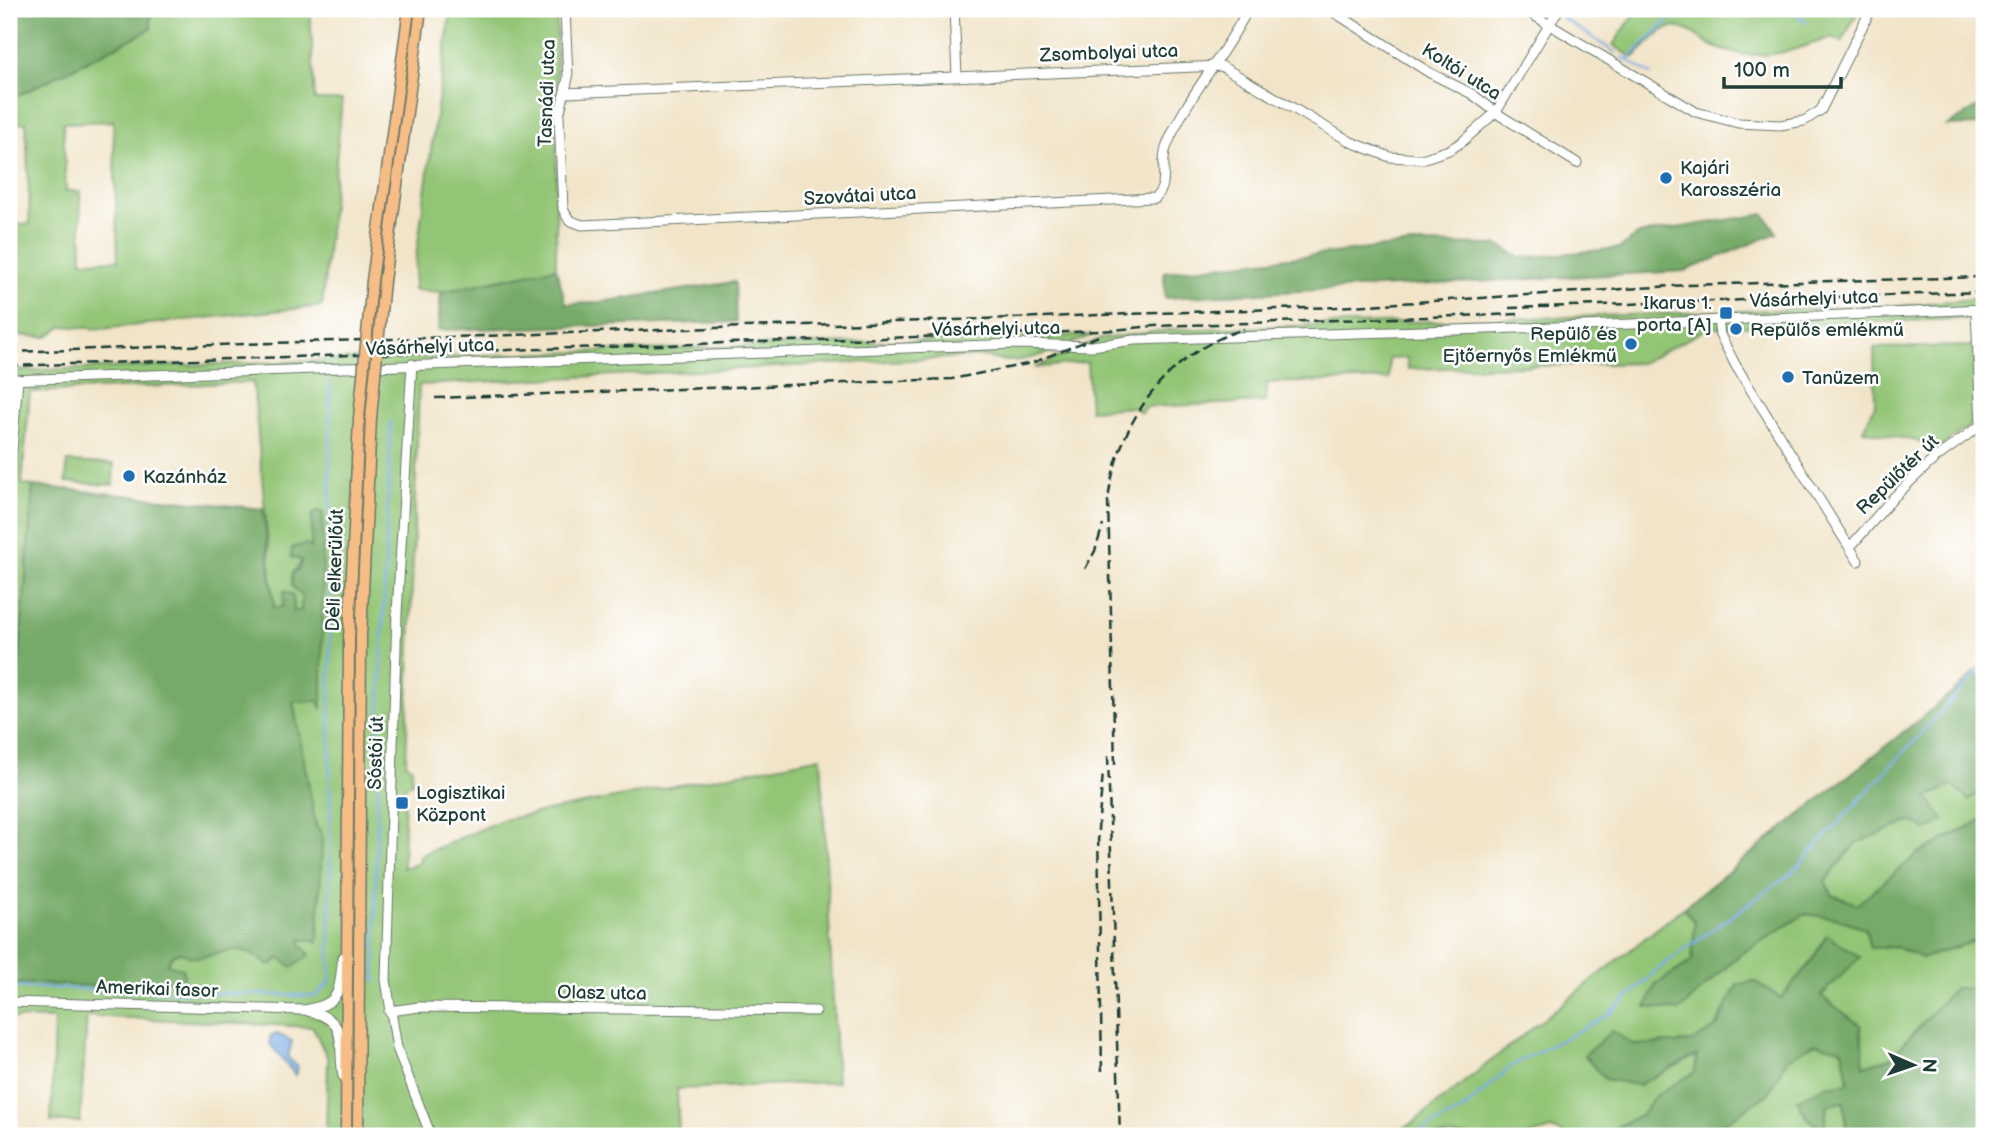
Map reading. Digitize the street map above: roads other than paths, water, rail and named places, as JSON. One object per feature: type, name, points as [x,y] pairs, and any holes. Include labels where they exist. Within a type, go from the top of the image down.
[{"type":"main road","name":"Déli elkerülőút","points":[[346,1136],[349,639],[372,281],[410,9]]},
{"type":"main road","name":"Déli elkerülőút","points":[[358,1136],[365,418],[421,9]]},
{"type":"street","name":"Tasnádi utca","points":[[565,9],[568,78],[559,116],[564,209],[569,220]]},
{"type":"street","points":[[954,9],[957,76]]},
{"type":"street","points":[[1211,65],[1233,36],[1248,9]]},
{"type":"street","name":"Koltói utca","points":[[1329,9],[1430,73],[1472,94],[1577,163]]},
{"type":"street","points":[[1523,9],[1696,111],[1738,123],[1780,125],[1804,121],[1821,110],[1871,9]]},
{"type":"street","name":"Zsombolyai utca","points":[[565,93],[1211,65],[1228,68],[1351,142],[1390,157],[1422,159],[1450,150],[1496,112],[1559,9]]},
{"type":"street","name":"Szovátai utca","points":[[569,220],[583,225],[1154,198],[1162,189],[1166,146],[1211,65]]},
{"type":"street","name":"Vásárhelyi utca","points":[[13,379],[1018,344],[1092,346],[1134,340],[1980,309]]},
{"type":"street","name":"Repülőtér út","points":[[1850,547],[1894,497],[1934,459],[1981,425],[1980,309]]},
{"type":"street","name":"Repülőtér út","points":[[1718,319],[1720,335],[1736,366],[1858,561]]},
{"type":"street","name":"Sóstói út","points":[[412,364],[397,613],[386,980],[397,1048],[431,1136]]},
{"type":"street","points":[[9,485],[13,379]]},
{"type":"street","points":[[303,1010],[329,1004],[337,996],[347,931]]},
{"type":"street","name":"Amerikai fasor","points":[[9,1002],[303,1010]]},
{"type":"street","name":"Olasz utca","points":[[389,1011],[420,1007],[816,1012]]},
{"type":"street","points":[[303,1010],[327,1017],[339,1030],[347,1095]]},
{"type":"water","points":[[277,1034],[292,1041],[288,1058],[298,1067],[296,1076],[270,1044],[270,1036]]},
{"type":"waterway","points":[[1788,9],[1807,22]]},
{"type":"waterway","points":[[1561,17],[1616,53]]},
{"type":"waterway","points":[[1627,60],[1672,17]]},
{"type":"waterway","points":[[1622,57],[1651,74]]},
{"type":"waterway","points":[[9,987],[316,996],[330,982],[330,381]]},
{"type":"waterway","points":[[370,945],[375,945],[378,752],[391,421]]},
{"type":"waterway","points":[[9,568],[15,492]]},
{"type":"waterway","points":[[1411,1136],[1463,1110],[1511,1066],[1607,1016],[1664,964],[1792,873],[1984,665]]},
{"type":"waterway","points":[[375,947],[375,982]]},
{"type":"railway","points":[[9,352],[1336,307],[1688,285],[1984,277]]},
{"type":"railway","points":[[1509,308],[1984,292]]},
{"type":"railway","points":[[9,366],[1102,331],[1154,326],[1520,314]]},
{"type":"railway","points":[[1115,765],[1108,501],[1113,472],[1122,444],[1150,394],[1192,355],[1216,340],[1244,329]]},
{"type":"railway","points":[[435,398],[952,379],[1032,363],[1101,335]]},
{"type":"railway","points":[[1085,569],[1095,551],[1103,525]]},
{"type":"railway","points":[[1108,756],[1120,1136]]},
{"type":"railway","points":[[1102,1071],[1098,829],[1103,773]]},
{"type":"place","name":"Kajári Karosszéria","points":[[1666,178]]},
{"type":"place","name":"Ikarus 1. porta [A]","points":[[1726,313]]},
{"type":"place","name":"Repülős emlékmű","points":[[1736,329]]},
{"type":"place","name":"Repülő és Ejtőernyős Emlékmű","points":[[1631,344]]},
{"type":"place","name":"Tanüzem","points":[[1788,377]]},
{"type":"place","name":"Kazánház","points":[[129,476]]},
{"type":"place","name":"Logisztikai Központ","points":[[402,803]]}]
